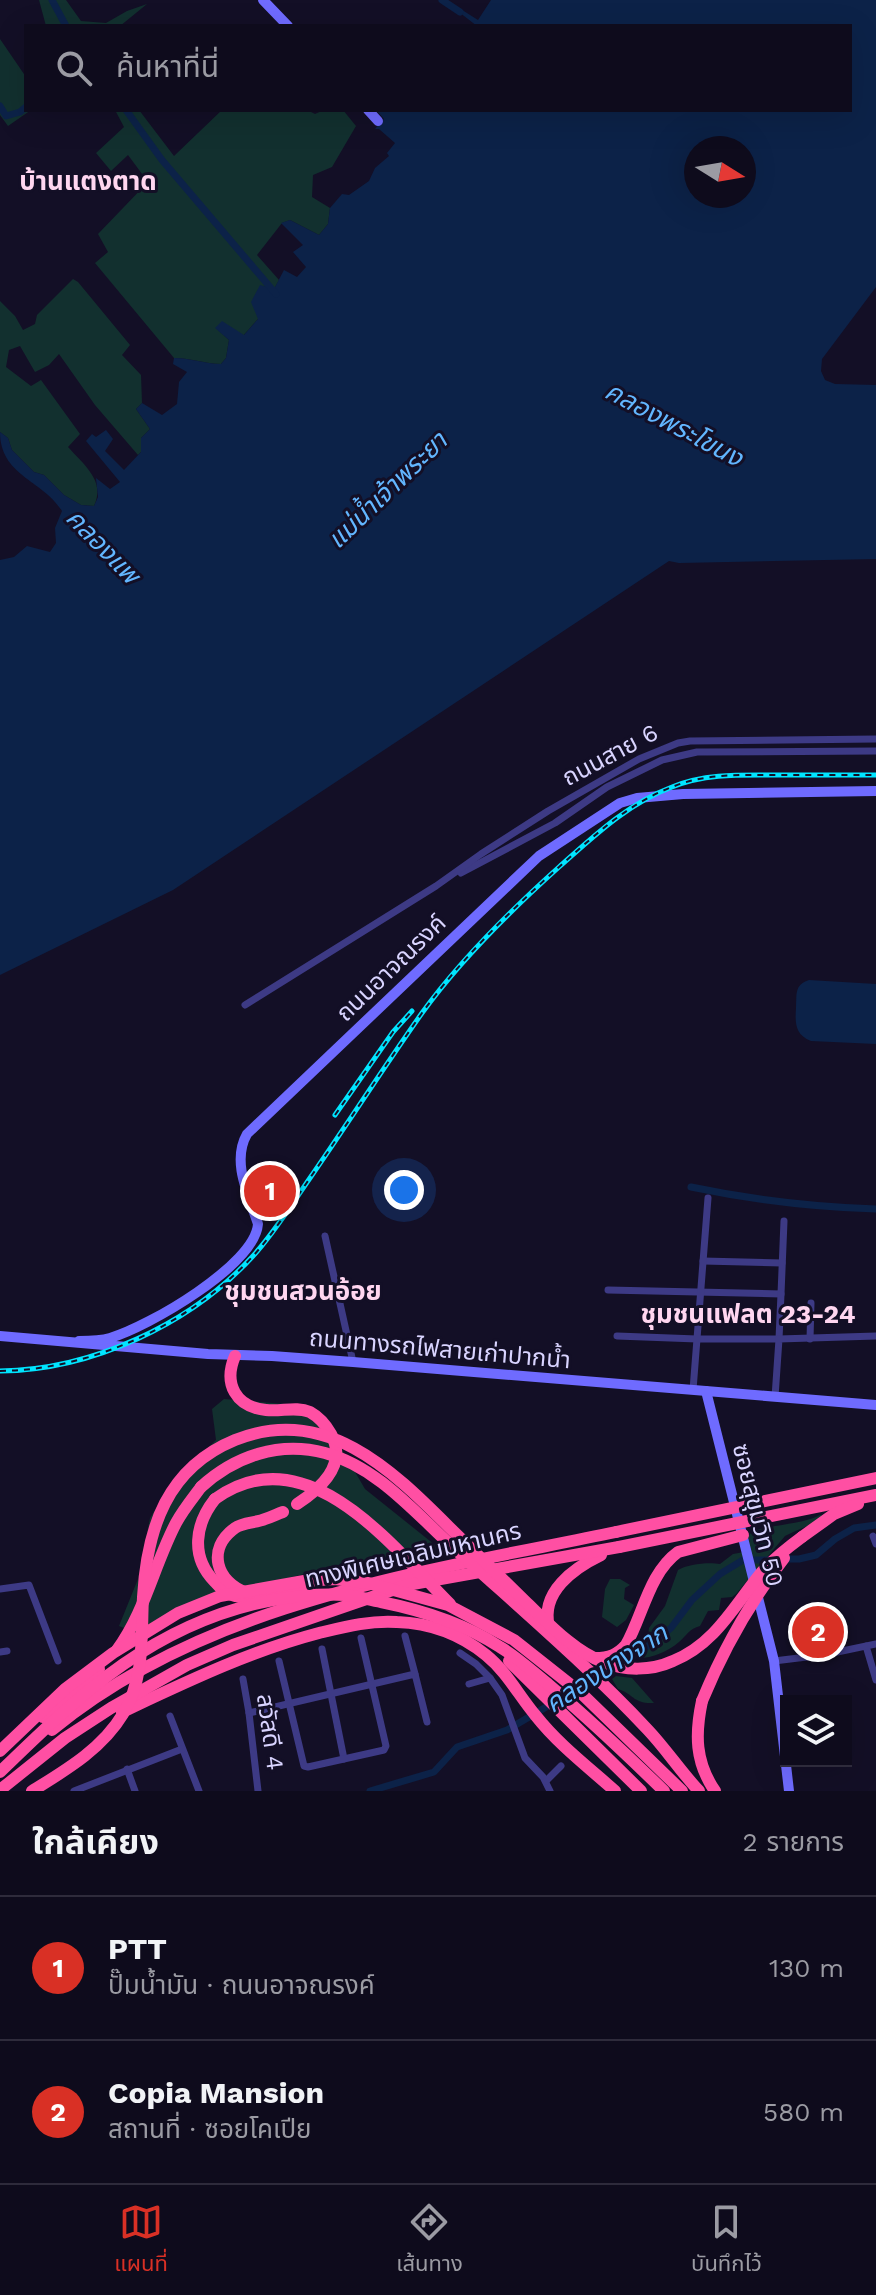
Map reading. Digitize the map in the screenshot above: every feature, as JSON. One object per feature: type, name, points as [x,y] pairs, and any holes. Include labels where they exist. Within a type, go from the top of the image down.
[{"type":"highway","points":[[235,1356],[230,1380],[234,1393],[240,1399],[264,1410],[293,1409],[311,1413],[324,1423],[336,1444],[335,1464],[324,1484],[297,1504]]},
{"type":"highway","points":[[32,1791],[97,1746],[117,1724],[135,1689],[141,1660],[143,1594],[150,1544],[162,1507],[197,1463],[234,1441],[254,1434],[292,1430],[316,1434],[334,1438],[374,1459],[431,1508],[559,1633],[604,1663],[640,1669],[657,1667],[687,1655],[713,1636],[771,1561],[834,1514],[876,1497]]},
{"type":"highway","points":[[79,1707],[141,1610],[175,1524],[201,1487],[238,1460],[280,1449],[324,1453],[358,1467],[396,1495],[593,1675],[650,1732],[699,1791]]},
{"type":"highway","points":[[399,1577],[331,1581],[241,1597],[227,1593],[209,1576],[199,1556],[198,1532],[206,1510],[215,1499],[227,1490],[250,1481],[274,1478],[301,1482],[343,1503],[409,1562],[641,1791]]},
{"type":"highway","name":"ทางพิเศษเฉลิมมหานคร","points":[[0,1772],[79,1707],[146,1666],[294,1605],[399,1577],[876,1478]]},
{"type":"highway","name":"ทางพิเศษเฉลิมมหานคร","points":[[0,1790],[65,1738],[151,1683],[233,1645],[407,1585],[876,1497]]},
{"type":"highway","points":[[260,1596],[244,1592],[225,1580],[218,1565],[221,1545],[237,1526],[283,1512]]},
{"type":"highway","points":[[619,1547],[573,1572],[552,1595],[548,1605],[548,1626],[555,1637],[577,1653],[594,1658],[608,1658],[619,1653],[626,1645],[657,1574],[669,1558],[691,1547],[743,1535]]},
{"type":"highway","points":[[715,1791],[699,1761],[696,1737],[702,1701],[718,1662],[754,1599],[802,1537]]},
{"type":"highway","points":[[0,1751],[65,1689],[136,1637],[178,1613],[220,1596],[304,1581],[335,1579],[368,1583],[448,1605],[514,1640],[581,1693],[682,1791]]},
{"type":"highway","points":[[0,1772],[52,1722],[109,1674],[184,1628],[219,1613],[257,1603],[292,1597],[346,1595],[397,1605],[441,1619],[499,1646],[578,1710],[664,1791]]},
{"type":"highway","points":[[65,1738],[256,1652],[341,1627],[395,1621],[455,1635],[496,1664],[536,1716],[615,1791]]},
{"type":"highway","points":[[0,1751],[80,1687],[119,1647]]},
{"type":"street","points":[[263,0],[286,24]]},
{"type":"street","points":[[370,112],[378,121]]},
{"type":"street","name":"ถนนสาย 6","points":[[245,1005],[436,886],[548,811],[639,759],[678,743],[874,739]]},
{"type":"street","name":"ถนนสาย 6","points":[[436,886],[555,823],[607,787],[662,760],[697,752],[875,751]]},
{"type":"street","name":"ถนนอาจณรงค์","points":[[79,1341],[106,1339],[157,1316],[206,1286],[236,1262],[258,1233],[240,1166],[240,1151],[247,1134],[539,856],[620,803],[637,798],[683,794],[876,791]]},
{"type":"street","points":[[693,1390],[708,1198]]},
{"type":"street","points":[[775,1397],[784,1221]]},
{"type":"street","points":[[325,1236],[353,1362]]},
{"type":"street","points":[[703,1261],[782,1263]]},
{"type":"street","points":[[608,1290],[781,1294]]},
{"type":"street","points":[[810,1339],[811,1303]]},
{"type":"street","name":"ถนนทางรถไฟสายเก่าปากน้ำ","points":[[0,1336],[876,1405]]},
{"type":"street","points":[[617,1336],[697,1339],[876,1336]]},
{"type":"street","name":"ซอยสุขุมวิท 50","points":[[706,1391],[774,1661],[789,1791]]},
{"type":"street","points":[[0,1589],[29,1585],[58,1661]]},
{"type":"street","points":[[405,1636],[427,1722]]},
{"type":"street","points":[[279,1661],[304,1766],[386,1748],[361,1638]]},
{"type":"street","points":[[774,1661],[876,1644]]},
{"type":"street","points":[[866,1646],[876,1680]]},
{"type":"street","points":[[322,1649],[344,1759]]},
{"type":"street","points":[[460,1653],[476,1664],[498,1688],[526,1761],[546,1781],[550,1791]]},
{"type":"street","points":[[249,1713],[415,1674]]},
{"type":"street","points":[[469,1684],[490,1678]]},
{"type":"street","name":"สวัสดี 4","points":[[243,1679],[258,1791]]},
{"type":"street","points":[[170,1716],[199,1791]]},
{"type":"street","points":[[74,1791],[182,1749]]},
{"type":"street","points":[[546,1781],[561,1766]]},
{"type":"street","points":[[127,1769],[135,1791]]},
{"type":"green space","points":[[39,0],[66,0],[81,21],[106,23],[147,4],[122,24],[45,24]]},
{"type":"green space","points":[[0,39],[24,74],[24,112],[28,112],[8,126],[0,115]]},
{"type":"green space","points":[[116,112],[141,112],[174,156],[220,112],[345,112],[356,126],[332,167],[313,175],[312,197],[330,208],[328,224],[319,235],[290,220],[282,223],[257,255],[279,280],[258,319],[243,336],[222,322],[216,328],[229,340],[226,358],[221,364],[174,358],[95,263],[108,252],[98,234],[148,182],[128,155],[111,171],[96,153],[124,127]]},
{"type":"green space","points":[[73,279],[130,345],[122,355],[141,375],[142,403],[136,409],[150,429],[141,438],[141,452],[138,455],[95,405],[59,354],[49,365],[35,372],[20,346],[9,350],[6,367],[31,386],[41,380],[80,434],[68,447],[92,474],[97,489],[94,506],[81,505],[64,495],[44,475],[34,472],[12,450],[8,438],[0,432],[0,301],[15,316],[23,330],[35,324],[37,315]]},
{"type":"green space","points":[[224,1399],[309,1406],[327,1424],[365,1489],[440,1549],[331,1568],[204,1597],[140,1634],[119,1626],[138,1579],[150,1518],[170,1486],[216,1440],[212,1409]]},
{"type":"green space","points":[[826,1516],[785,1536],[736,1594],[721,1598],[719,1610],[708,1611],[700,1626],[664,1652],[635,1658],[647,1643],[649,1628],[665,1606],[678,1570],[698,1564],[720,1564],[733,1554],[744,1552],[751,1533]]},
{"type":"green space","points":[[610,1579],[620,1579],[630,1585],[625,1588],[624,1599],[634,1605],[626,1620],[617,1627],[602,1617],[605,1589]]},
{"type":"green space","points":[[616,1676],[632,1678],[654,1703],[638,1700],[618,1689],[612,1679]]},
{"type":"water","points":[[491,0],[876,0],[876,287],[822,359],[821,371],[825,380],[835,384],[876,385],[876,559],[669,561],[173,890],[0,975],[0,560],[14,557],[27,546],[50,552],[56,543],[55,528],[62,511],[7,459],[0,432],[8,438],[12,450],[34,472],[44,475],[64,495],[81,505],[94,506],[98,497],[96,478],[110,489],[120,482],[86,441],[92,434],[96,437],[106,430],[113,439],[105,451],[124,470],[141,452],[141,438],[150,429],[136,409],[142,403],[162,415],[177,404],[179,382],[187,372],[173,364],[174,358],[221,364],[226,358],[229,340],[215,328],[222,321],[244,335],[258,319],[251,302],[260,285],[274,289],[284,270],[297,277],[306,267],[293,252],[303,245],[281,223],[290,220],[319,235],[328,224],[330,208],[342,194],[349,195],[369,181],[375,168],[389,156],[387,153],[395,143],[375,129],[384,119],[378,112],[852,112],[852,24],[474,24],[455,9],[459,8],[478,20]]},
{"type":"water","points":[[809,980],[876,984],[876,1044],[811,1041],[802,1035],[796,1023],[797,994],[799,987]]},
{"type":"waterway","points":[[52,0],[65,24]]},
{"type":"waterway","points":[[442,0],[460,12]]},
{"type":"waterway","points":[[0,106],[6,116],[24,109]]},
{"type":"waterway","points":[[127,112],[162,160],[276,294]]},
{"type":"waterway","points":[[691,1187],[783,1202],[876,1209]]},
{"type":"waterway","name":"คลองบางจาก","points":[[784,1559],[816,1555],[854,1528],[876,1525]]},
{"type":"waterway","name":"คลองบางจาก","points":[[370,1791],[434,1772],[457,1747],[507,1730],[640,1652],[671,1628],[692,1600],[720,1574],[743,1560],[771,1560]]},
{"type":"railway","points":[[0,1371],[35,1369],[70,1362],[138,1339],[200,1303],[228,1280],[276,1228],[422,1013],[453,974],[522,901],[585,844],[640,802],[685,782],[711,777],[876,775]]},
{"type":"railway","points":[[335,1115],[393,1032],[412,1011]]},
{"type":"place","name":"PTT","points":[[270,1191]]},
{"type":"place","name":"Copia Mansion","points":[[818,1632]]},
{"type":"district","name":"บ้านแตงตาด","points":[[88,181]]},
{"type":"district","name":"ชุมชนสวนอ้อย","points":[[303,1291]]},
{"type":"district","name":"ชุมชนแฟลต 23-24","points":[[748,1314]]},
{"type":"water label","name":"คลองพระโขนง","points":[[674,424]]},
{"type":"water label","name":"แม่น้ำเจ้าพระยา","points":[[387,490]]},
{"type":"water label","name":"คลองแพ","points":[[103,546]]}]
